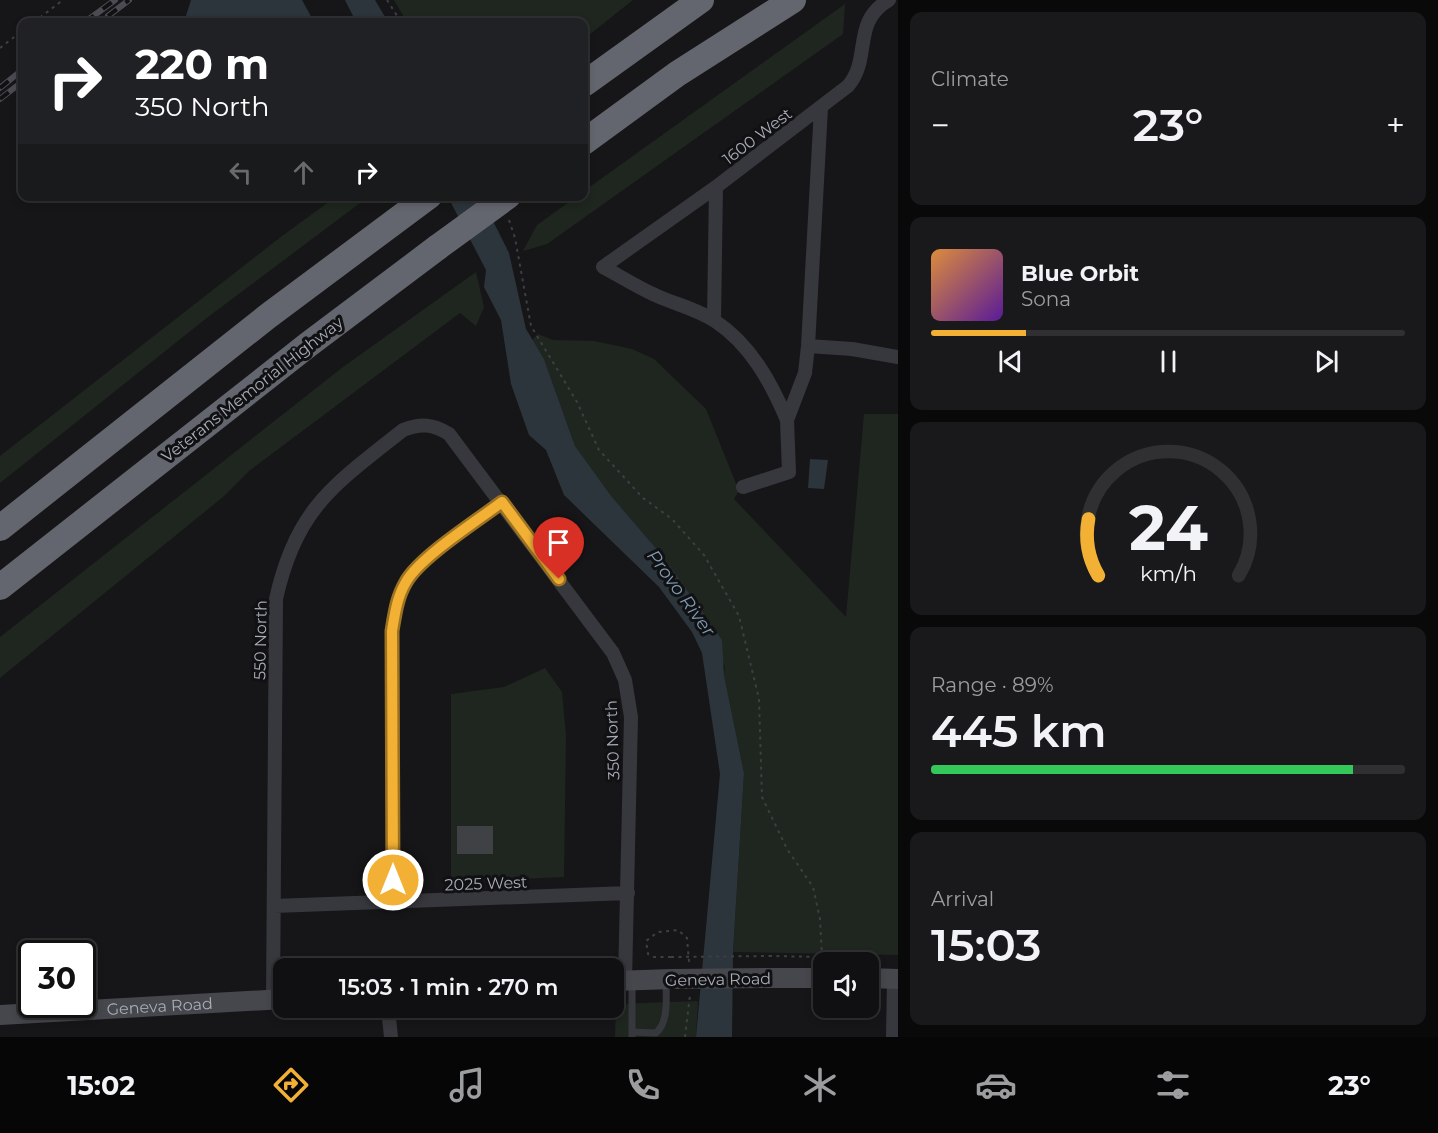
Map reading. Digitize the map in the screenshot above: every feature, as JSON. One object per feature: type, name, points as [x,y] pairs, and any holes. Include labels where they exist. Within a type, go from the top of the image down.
[{"type":"highway","points":[[588,81],[701,0]]},
{"type":"highway","points":[[588,139],[677,74],[794,0]]},
{"type":"highway","points":[[0,528],[268,316],[423,201]]},
{"type":"highway","name":"Veterans Memorial Highway","points":[[0,587],[309,344],[438,247],[508,207]]},
{"type":"main road","name":"Geneva Road","points":[[624,981],[813,978]]},
{"type":"main road","points":[[879,978],[896,979]]},
{"type":"main road","name":"Geneva Road","points":[[0,1015],[273,999]]},
{"type":"street","name":"1600 West","points":[[714,320],[654,295],[603,267],[716,187],[821,108],[854,79],[865,26],[871,14],[889,0]]},
{"type":"street","points":[[787,420],[805,373],[808,346],[821,108]]},
{"type":"street","points":[[716,187],[714,320],[752,357],[774,389],[787,420],[789,472],[743,488]]},
{"type":"street","points":[[808,346],[852,349],[898,357]]},
{"type":"street","name":"550 North","points":[[276,958],[274,906],[276,599],[283,565],[294,541],[319,499],[336,482],[403,430],[414,425],[435,425],[449,435],[502,502]]},
{"type":"street","points":[[393,903],[392,631],[397,602],[407,580],[420,565],[502,502]]},
{"type":"street","name":"350 North","points":[[502,502],[613,653],[625,680],[631,717],[628,893],[624,963]]},
{"type":"street","name":"2025 West","points":[[274,906],[628,893]]},
{"type":"street","points":[[893,1037],[896,979]]},
{"type":"street","points":[[389,1018],[390,1037]]},
{"type":"lane","points":[[624,987],[632,1034],[656,1033],[660,1029],[669,979]]},
{"type":"path","points":[[39,18],[63,0]]},
{"type":"path","points":[[387,0],[398,18]]},
{"type":"path","points":[[0,48],[18,34]]},
{"type":"path","points":[[508,207],[516,238],[531,326],[577,402],[599,450],[643,498],[672,519],[704,555],[739,616],[759,699],[762,797],[787,849],[813,887],[820,919],[822,957],[671,957]]},
{"type":"shaded area","points":[[394,0],[633,0],[588,36],[588,18],[405,18]]},
{"type":"shaded area","points":[[845,4],[843,34],[547,244],[523,251],[537,225],[570,201],[588,201],[588,188]]},
{"type":"shaded area","points":[[330,201],[363,201],[208,317],[0,483],[0,456]]},
{"type":"shaded area","points":[[476,272],[484,307],[476,326],[460,313],[249,471],[223,497],[0,678],[0,637],[343,367]]},
{"type":"shaded area","points":[[538,334],[553,340],[594,341],[632,349],[654,359],[706,409],[739,491],[734,499],[846,617],[864,414],[898,414],[898,955],[879,955],[879,952],[733,952],[744,773],[724,675],[725,666],[575,446],[544,359],[532,340]]},
{"type":"shaded area","points":[[545,668],[562,692],[566,735],[564,877],[451,882],[451,694],[504,687]]},
{"type":"shaded area","points":[[698,1001],[696,1037],[615,1037],[616,1018],[624,1018],[624,1004]]},
{"type":"water","points":[[191,0],[302,0],[312,18],[185,18]]},
{"type":"water","points":[[345,0],[375,0],[386,18],[354,18]]},
{"type":"water","name":"Provo River","points":[[450,201],[483,201],[509,253],[526,329],[544,359],[575,446],[611,496],[665,559],[722,640],[724,675],[744,773],[733,952],[732,1037],[696,1037],[720,774],[702,653],[692,632],[659,587],[564,495],[546,450],[529,435],[511,384],[501,320],[484,287],[486,270]]},
{"type":"water","points":[[810,459],[828,460],[824,489],[808,488]]},
{"type":"building","points":[[457,826],[493,826],[493,854],[457,854]]},
{"type":"railway","points":[[90,18],[115,0]]},
{"type":"railway","points":[[108,16],[129,0]]},
{"type":"railway","points":[[0,88],[18,73]]},
{"type":"railway","points":[[0,99],[18,85]]},
{"type":"route","points":[[393,880],[392,631],[397,602],[407,580],[420,565],[502,502],[559,579]]}]
